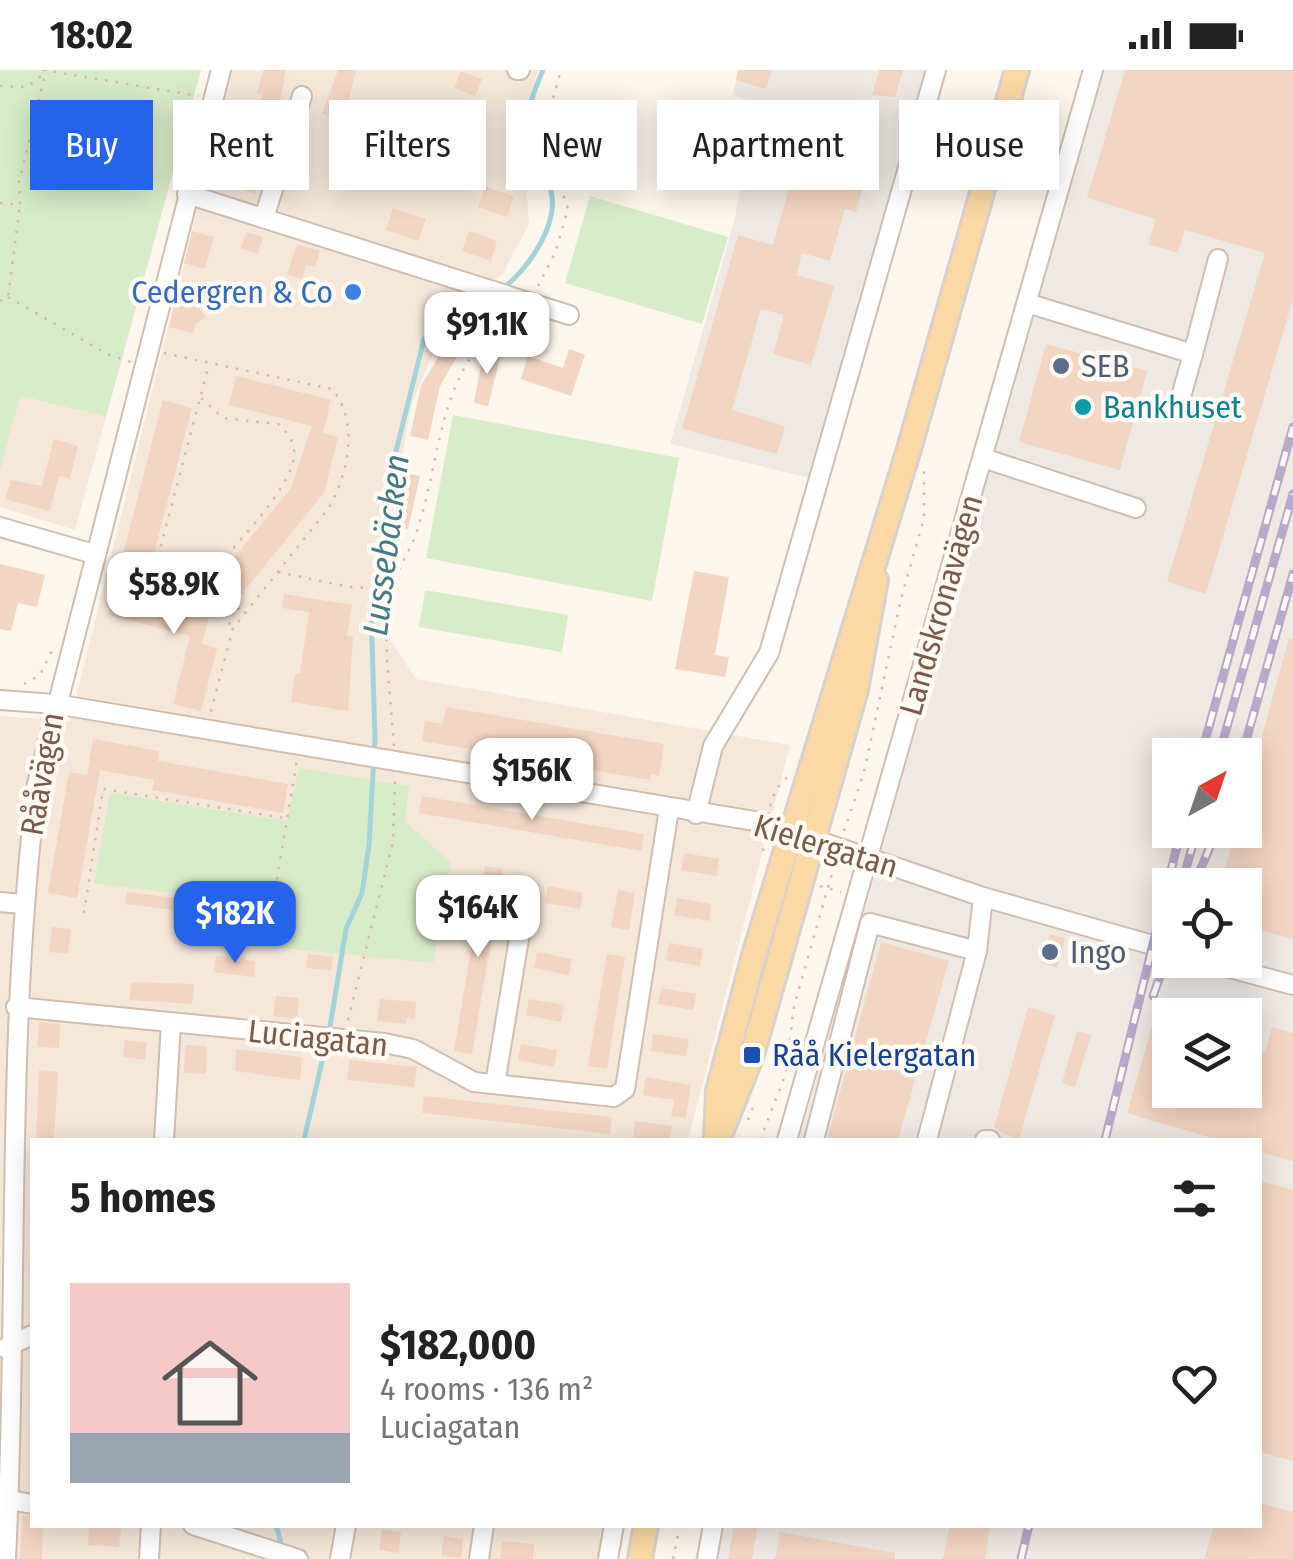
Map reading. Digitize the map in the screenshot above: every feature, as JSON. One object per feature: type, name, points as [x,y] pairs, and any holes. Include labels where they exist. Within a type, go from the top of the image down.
[{"type":"main road","name":"Landskronavägen","points":[[717,1138],[718,1091],[802,836],[856,690],[876,600],[877,556],[1017,70]]},
{"type":"main road","points":[[640,1559],[645,1528]]},
{"type":"street","name":"Rååvägen","points":[[6,1559],[8,1135],[22,904],[36,784],[221,70]]},
{"type":"street","points":[[696,814],[713,746],[769,653],[936,70]]},
{"type":"street","name":"Landskronavägen","points":[[788,1138],[1093,70]]},
{"type":"street","points":[[264,218],[302,96]]},
{"type":"street","points":[[187,194],[569,315]]},
{"type":"street","points":[[1177,411],[1218,259]]},
{"type":"street","points":[[1027,303],[1193,354]]},
{"type":"street","points":[[982,458],[1136,508]]},
{"type":"street","points":[[0,527],[92,562]]},
{"type":"street","name":"Kielergatan","points":[[0,700],[55,704],[669,810],[766,823],[984,897],[1152,945]]},
{"type":"street","name":"Luciagatan","points":[[16,1006],[413,1049],[474,1082],[614,1098],[625,1090],[669,810]]},
{"type":"street","points":[[928,1138],[977,951],[984,897]]},
{"type":"street","points":[[0,902],[22,904]]},
{"type":"street","points":[[815,1138],[870,923],[977,951]]},
{"type":"street","points":[[496,1084],[521,927]]},
{"type":"street","points":[[1262,977],[1293,985]]},
{"type":"street","points":[[164,1138],[171,1023]]},
{"type":"street","points":[[6,1348],[30,1337]]},
{"type":"street","points":[[4,1499],[30,1504]]},
{"type":"street","points":[[149,1559],[151,1528]]},
{"type":"street","points":[[201,1528],[291,1558]]},
{"type":"street","points":[[340,1559],[345,1528]]},
{"type":"street","points":[[479,1559],[484,1528]]},
{"type":"street","points":[[608,1559],[613,1528]]},
{"type":"street","points":[[707,1559],[712,1528]]},
{"type":"path","points":[[334,1039],[393,842],[386,611],[390,588],[416,535],[455,383],[487,335],[550,265],[568,209],[543,134],[561,70]]},
{"type":"path","points":[[45,71],[214,98]]},
{"type":"path","points":[[0,86],[38,84],[45,71]]},
{"type":"path","points":[[8,298],[20,205],[19,182],[45,71]]},
{"type":"path","points":[[0,202],[20,205]]},
{"type":"path","points":[[8,298],[108,355],[209,363],[332,388],[340,398],[350,442],[337,494],[233,628],[205,730]]},
{"type":"path","points":[[0,301],[8,298]]},
{"type":"path","points":[[150,587],[209,363]]},
{"type":"path","points":[[198,599],[203,583],[285,482],[295,453],[292,439],[278,424],[223,418],[200,397]]},
{"type":"path","points":[[761,1138],[786,1073],[794,1006],[864,772],[900,599],[924,518],[924,470],[910,449]]},
{"type":"path","points":[[92,562],[150,587],[245,610]]},
{"type":"path","points":[[277,572],[364,588],[390,588]]},
{"type":"path","points":[[215,603],[233,628]]},
{"type":"path","points":[[20,685],[40,675],[55,644]]},
{"type":"path","points":[[261,926],[270,921],[300,747]]},
{"type":"path","points":[[84,912],[103,789],[285,818]]},
{"type":"path","points":[[744,1126],[758,1103],[756,1098]]},
{"type":"path","points":[[673,1559],[679,1528]]},
{"type":"shaded area","points":[[232,70],[538,70],[529,100],[506,100],[506,190],[527,190],[529,224],[503,273],[441,334],[411,406],[375,616],[416,679],[790,745],[689,1138],[30,1138],[30,1528],[623,1528],[619,1559],[0,1559],[0,716],[70,721],[202,190],[309,190],[309,100],[225,100]]},
{"type":"shaded area","points":[[739,70],[942,70],[932,100],[899,100],[899,190],[903,190],[809,478],[670,444],[740,190],[879,190],[879,100],[747,100],[732,96]]},
{"type":"shaded area","points":[[1104,70],[1293,70],[1293,1559],[695,1559],[701,1528],[1262,1528],[1262,1138],[800,1138]]},
{"type":"shaded area","points":[[19,396],[106,417],[75,530],[0,507],[0,471]]},
{"type":"green space","points":[[0,70],[201,70],[193,100],[173,100],[173,172],[106,417],[20,396],[0,471]]},
{"type":"green space","points":[[590,196],[728,237],[702,324],[565,283]]},
{"type":"green space","points":[[453,415],[679,458],[652,601],[426,558]]},
{"type":"green space","points":[[425,590],[568,615],[562,652],[419,627]]},
{"type":"green space","points":[[299,768],[409,786],[405,821],[451,863],[433,963],[271,947],[273,905],[94,883],[110,793],[287,821]]},
{"type":"building","points":[[263,70],[286,70],[280,100],[260,100],[262,94],[257,93]]},
{"type":"building","points":[[338,70],[356,70],[349,100],[329,100],[329,117],[322,114]]},
{"type":"building","points":[[738,70],[772,70],[766,89],[736,80]]},
{"type":"building","points":[[879,70],[903,70],[895,97],[872,95]]},
{"type":"building","points":[[1125,70],[1293,70],[1293,299],[1206,594],[1167,582],[1265,253],[1185,230],[1178,253],[1148,244],[1156,219],[1087,198]]},
{"type":"building","points":[[461,71],[482,79],[475,96],[454,88]]},
{"type":"building","points":[[486,187],[514,196],[507,217],[478,207]]},
{"type":"building","points":[[789,190],[862,190],[856,212],[845,209],[830,261],[802,253],[796,275],[834,286],[811,365],[773,354],[784,315],[761,309],[732,410],[785,426],[777,454],[682,429],[738,235],[773,245]]},
{"type":"building","points":[[393,208],[426,219],[418,241],[386,230]]},
{"type":"building","points":[[192,231],[214,237],[205,269],[184,263]]},
{"type":"building","points":[[469,231],[497,241],[491,261],[462,251]]},
{"type":"building","points":[[246,232],[263,237],[258,254],[241,249]]},
{"type":"building","points":[[297,244],[320,251],[315,267],[306,265],[302,279],[287,274]]},
{"type":"building","points":[[178,291],[203,298],[200,309],[206,317],[196,323],[193,333],[169,327]]},
{"type":"building","points":[[485,307],[440,386],[428,440],[410,436],[421,386],[455,329]]},
{"type":"building","points":[[506,322],[527,329],[518,355],[498,348]]},
{"type":"building","name":"Bankhuset","points":[[1046,344],[1147,371],[1120,470],[1019,442]]},
{"type":"building","points":[[569,349],[585,355],[571,396],[521,379],[528,356],[563,368]]},
{"type":"building","points":[[484,350],[501,354],[488,406],[474,403]]},
{"type":"building","points":[[236,376],[331,400],[323,433],[338,437],[324,493],[236,601],[213,583],[291,488],[312,426],[229,405]]},
{"type":"building","points":[[163,400],[192,408],[151,565],[122,558]]},
{"type":"building","points":[[54,439],[78,446],[70,478],[59,476],[50,511],[5,499],[11,480],[42,486]]},
{"type":"building","points":[[406,473],[420,476],[408,529],[394,526]]},
{"type":"building","points":[[0,564],[45,575],[37,607],[18,603],[11,631],[0,629]]},
{"type":"building","points":[[694,571],[729,577],[715,655],[729,657],[725,677],[675,669]]},
{"type":"building","points":[[115,586],[211,610],[202,644],[217,648],[201,711],[173,704],[190,636],[108,615]]},
{"type":"building","points":[[284,594],[352,605],[347,636],[353,637],[348,711],[291,702],[295,674],[300,674],[309,612],[282,608]]},
{"type":"building","points":[[1289,638],[1293,638],[1293,939],[1262,931],[1262,868],[1225,868],[1231,848],[1262,848],[1261,738]]},
{"type":"building","points":[[446,707],[664,744],[659,776],[651,774],[650,780],[422,741],[425,721],[443,724]]},
{"type":"building","points":[[93,739],[159,751],[158,761],[288,784],[283,813],[152,790],[154,780],[100,770],[77,898],[48,893],[69,772],[87,775]]},
{"type":"building","points":[[422,796],[644,834],[642,851],[419,813]]},
{"type":"building","points":[[684,853],[719,859],[716,876],[681,870]]},
{"type":"building","points":[[485,866],[503,869],[472,1054],[454,1051]]},
{"type":"building","points":[[548,886],[583,893],[580,909],[545,903]]},
{"type":"building","points":[[618,890],[635,893],[629,930],[611,927]]},
{"type":"building","points":[[127,892],[193,900],[192,912],[125,904]]},
{"type":"building","points":[[677,898],[711,904],[709,921],[674,915]]},
{"type":"building","points":[[52,927],[71,929],[68,954],[49,952]]},
{"type":"building","points":[[1050,934],[1065,939],[1057,968],[1041,963]]},
{"type":"building","points":[[881,942],[949,961],[899,1138],[828,1138]]},
{"type":"building","points":[[669,943],[703,949],[700,966],[666,960]]},
{"type":"building","points":[[537,952],[572,959],[569,975],[534,968]]},
{"type":"building","points":[[308,954],[333,957],[331,971],[306,968]]},
{"type":"building","points":[[607,954],[625,957],[607,1069],[588,1066]]},
{"type":"building","points":[[216,956],[256,961],[254,977],[214,972]]},
{"type":"building","points":[[132,982],[194,984],[192,1004],[129,1000]]},
{"type":"building","points":[[661,988],[696,994],[693,1010],[658,1004]]},
{"type":"building","points":[[276,996],[299,998],[297,1019],[273,1016]]},
{"type":"building","points":[[380,999],[416,1002],[415,1019],[406,1018],[406,1024],[377,1021]]},
{"type":"building","points":[[529,999],[564,1005],[561,1022],[526,1015]]},
{"type":"building","points":[[1028,1007],[1055,1015],[1020,1138],[994,1128]]},
{"type":"building","points":[[39,1022],[60,1024],[59,1048],[37,1047]]},
{"type":"building","points":[[1152,1027],[1152,1108],[1262,1108],[1262,1051],[1265,1052],[1272,1027],[1293,1033],[1293,1161],[1262,1153],[1262,1138],[1212,1138],[1127,1113]]},
{"type":"building","points":[[1077,1031],[1091,1035],[1075,1087],[1062,1083]]},
{"type":"building","points":[[653,1034],[689,1039],[686,1056],[651,1051]]},
{"type":"building","points":[[125,1040],[147,1043],[145,1060],[123,1057]]},
{"type":"building","points":[[521,1044],[557,1050],[554,1067],[518,1060]]},
{"type":"building","points":[[185,1045],[207,1046],[206,1074],[184,1073]]},
{"type":"building","points":[[236,1049],[302,1057],[300,1080],[235,1071]]},
{"type":"building","points":[[350,1060],[417,1067],[414,1087],[347,1080]]},
{"type":"building","points":[[39,1070],[58,1072],[54,1138],[36,1138]]},
{"type":"building","points":[[646,1077],[691,1085],[686,1118],[671,1116],[674,1100],[643,1095]]},
{"type":"building","points":[[424,1096],[612,1117],[610,1134],[422,1113]]},
{"type":"building","points":[[635,1121],[672,1126],[670,1138],[633,1138]]},
{"type":"building","points":[[1262,1182],[1293,1190],[1293,1461],[1262,1453]]},
{"type":"building","points":[[1262,1504],[1293,1512],[1293,1559],[1204,1559],[1213,1528],[1262,1528]]},
{"type":"building","points":[[22,1515],[30,1516],[30,1528],[43,1528],[42,1559],[20,1559]]},
{"type":"building","points":[[89,1528],[121,1528],[119,1547],[88,1545]]},
{"type":"building","points":[[733,1528],[757,1528],[752,1559],[728,1559]]},
{"type":"building","points":[[949,1528],[990,1528],[985,1559],[943,1559]]},
{"type":"building","points":[[382,1530],[401,1532],[399,1553],[379,1550]]},
{"type":"building","points":[[780,1532],[895,1553],[895,1559],[775,1559]]},
{"type":"building","points":[[444,1536],[463,1539],[461,1558],[441,1556]]},
{"type":"building","points":[[502,1541],[534,1544],[533,1559],[500,1559]]},
{"type":"waterway","name":"Lussebäcken","points":[[502,289],[538,248],[552,209],[550,188],[528,130],[530,107],[543,70]]},
{"type":"waterway","name":"Lussebäcken","points":[[329,1033],[346,929],[362,893],[369,845],[375,738],[371,610],[391,471],[424,339],[494,296]]},
{"type":"waterway","name":"Lussebäcken","points":[[304,1138],[326,1044]]},
{"type":"waterway","name":"Lussebäcken","points":[[277,1528],[283,1551]]},
{"type":"railway","points":[[1206,738],[1293,427]]},
{"type":"railway","points":[[1224,738],[1293,494]]},
{"type":"railway","points":[[1247,738],[1293,574]]},
{"type":"railway","points":[[1105,1138],[1177,848]]},
{"type":"railway","points":[[1186,868],[1192,848]]},
{"type":"railway","points":[[1201,868],[1209,848]]},
{"type":"railway","points":[[1153,996],[1160,978]]},
{"type":"railway","points":[[1021,1559],[1028,1528]]},
{"type":"place","name":"Cedergren & Co","points":[[353,292]]},
{"type":"place","name":"SEB","points":[[1061,366]]},
{"type":"place","name":"Bankhuset","points":[[1083,407]]},
{"type":"place","name":"Ingo","points":[[1050,952]]},
{"type":"place","name":"Råå Kielergatan","points":[[752,1055]]}]
